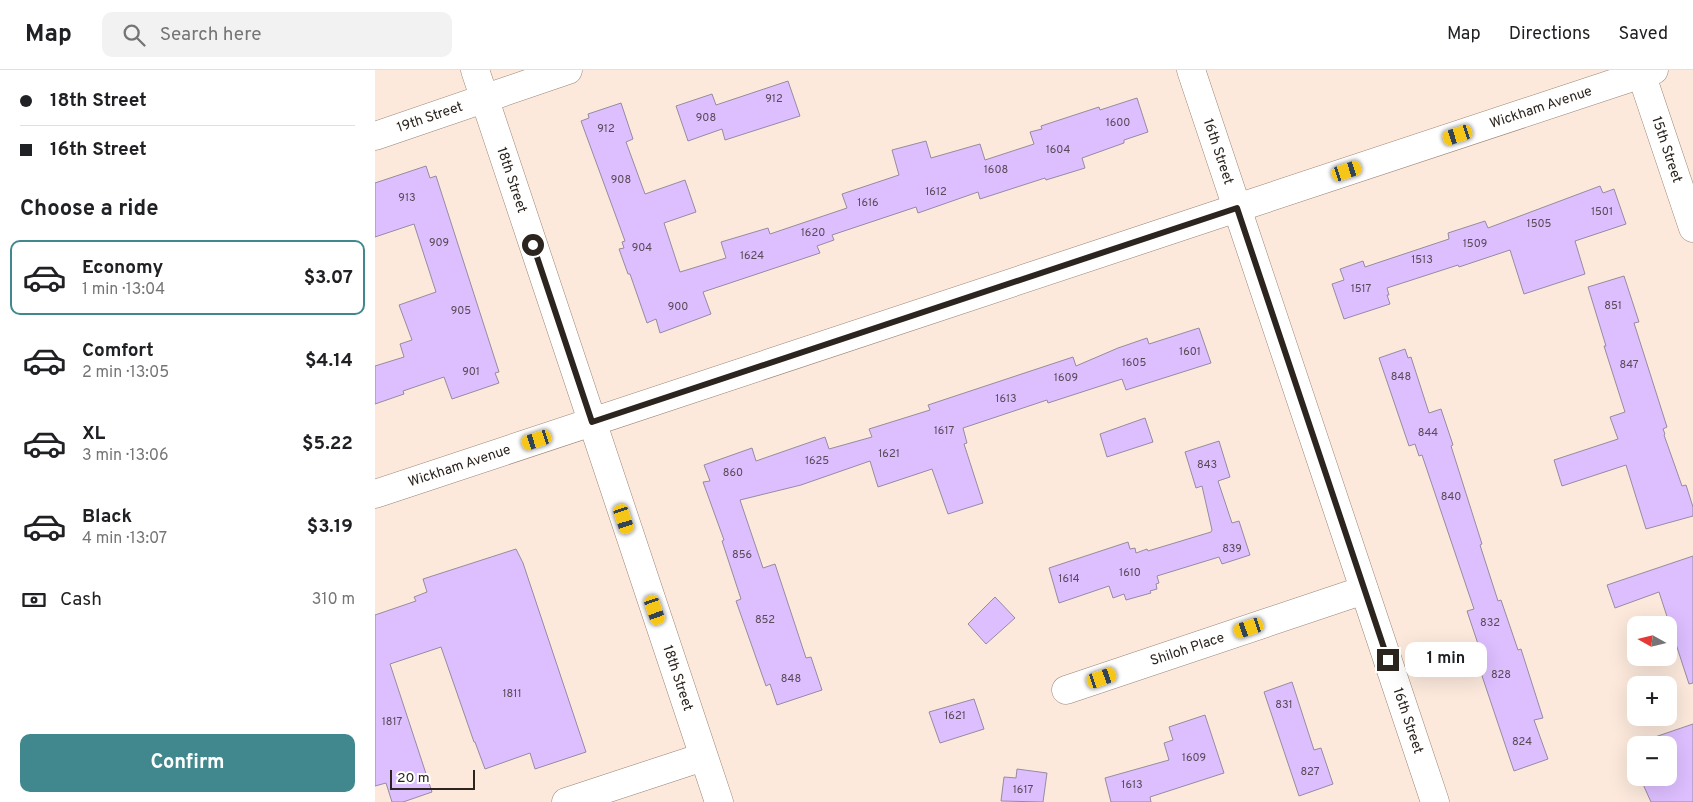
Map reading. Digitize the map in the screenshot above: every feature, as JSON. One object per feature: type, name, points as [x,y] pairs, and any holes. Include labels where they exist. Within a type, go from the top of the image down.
[{"type":"street","name":"18th Street","points":[[475,70],[719,802]]},
{"type":"street","name":"19th Street","points":[[375,136],[568,70]]},
{"type":"street","name":"16th Street","points":[[1191,70],[1435,802]]},
{"type":"street","name":"Wickham Avenue","points":[[375,494],[1645,71]]},
{"type":"street","name":"15th Street","points":[[1645,71],[1693,228]]},
{"type":"street","name":"Shiloh Place","points":[[1066,690],[1364,590]]},
{"type":"street","points":[[566,802],[703,757]]},
{"type":"building","points":[[788,81],[800,116],[725,140],[722,129],[688,141],[676,106],[712,94],[716,105]]},
{"type":"building","points":[[1137,98],[1148,132],[1082,158],[1085,168],[1046,180],[1045,178],[980,199],[978,192],[918,213],[916,207],[832,235],[834,240],[817,246],[820,253],[703,292],[711,314],[660,333],[656,319],[647,323],[630,274],[628,274],[619,249],[624,248],[622,242],[625,241],[581,121],[589,118],[588,114],[621,103],[633,139],[626,142],[645,194],[685,180],[696,212],[664,223],[680,272],[726,258],[721,242],[768,228],[770,234],[847,208],[842,194],[899,175],[892,150],[926,141],[931,158],[980,144],[985,160],[1034,144],[1030,132],[1042,129],[1041,126],[1099,107],[1100,110]]},
{"type":"building","points":[[426,166],[430,178],[436,176],[499,372],[495,373],[499,383],[452,399],[444,377],[403,391],[404,394],[375,404],[375,366],[404,357],[400,344],[412,340],[399,305],[436,292],[414,224],[375,237],[375,183]]},
{"type":"building","points":[[1600,186],[1603,193],[1614,189],[1626,224],[1575,241],[1585,274],[1524,294],[1510,250],[1387,288],[1390,304],[1344,319],[1332,284],[1344,280],[1340,269],[1363,261],[1365,267],[1449,239],[1448,233],[1485,221],[1488,228]]},
{"type":"building","points":[[1624,276],[1639,322],[1634,323],[1667,427],[1663,429],[1664,435],[1682,486],[1686,485],[1693,507],[1693,516],[1646,529],[1626,465],[1562,486],[1554,460],[1618,439],[1610,417],[1625,412],[1588,287]]},
{"type":"building","points":[[1199,328],[1211,363],[1126,390],[1122,379],[1048,403],[1047,400],[963,428],[967,443],[964,444],[983,503],[948,514],[932,469],[878,487],[870,461],[801,485],[740,500],[763,568],[775,564],[806,658],[811,657],[822,690],[777,705],[770,684],[766,686],[736,601],[741,599],[722,541],[724,540],[703,482],[710,481],[704,465],[752,448],[756,461],[825,437],[829,449],[872,437],[869,429],[930,410],[928,405],[1073,357],[1076,366],[1147,338],[1149,344]]},
{"type":"building","points":[[1405,349],[1408,358],[1411,357],[1429,413],[1441,409],[1498,601],[1501,600],[1518,650],[1521,649],[1543,718],[1534,720],[1548,759],[1514,771],[1477,661],[1483,659],[1467,611],[1474,609],[1422,455],[1419,456],[1415,444],[1409,446],[1379,358]]},
{"type":"building","points":[[1145,418],[1153,442],[1107,457],[1100,434]]},
{"type":"building","points":[[1219,441],[1230,477],[1218,481],[1232,523],[1239,521],[1250,555],[1222,564],[1219,557],[1157,576],[1159,583],[1156,584],[1157,589],[1150,591],[1151,593],[1126,600],[1124,594],[1113,598],[1109,586],[1059,603],[1049,568],[1128,542],[1130,549],[1135,548],[1136,553],[1211,532],[1202,486],[1196,488],[1185,452]]},
{"type":"building","points":[[516,549],[523,563],[586,752],[535,769],[530,753],[485,769],[441,647],[390,664],[432,792],[403,802],[392,802],[386,783],[375,786],[375,615],[416,601],[414,597],[427,592],[423,579]]},
{"type":"building","points":[[1693,556],[1693,683],[1689,684],[1677,647],[1677,616],[1667,616],[1659,592],[1615,608],[1607,585]]},
{"type":"building","points":[[995,597],[1015,618],[986,644],[968,624]]},
{"type":"building","points":[[1292,682],[1314,750],[1321,748],[1333,784],[1299,796],[1264,692]]},
{"type":"building","points":[[974,699],[984,729],[940,743],[929,712]]},
{"type":"building","points":[[1205,715],[1224,773],[1150,797],[1151,802],[1111,802],[1105,778],[1169,760],[1164,743],[1173,740],[1169,727]]},
{"type":"building","points":[[1693,724],[1693,802],[1651,802],[1644,786],[1677,786],[1677,736],[1658,736]]},
{"type":"building","points":[[1017,769],[1047,773],[1043,802],[1001,801],[1004,777],[1016,778]]},
{"type":"route","points":[[533,245],[592,422],[1237,208],[1388,660]]}]
